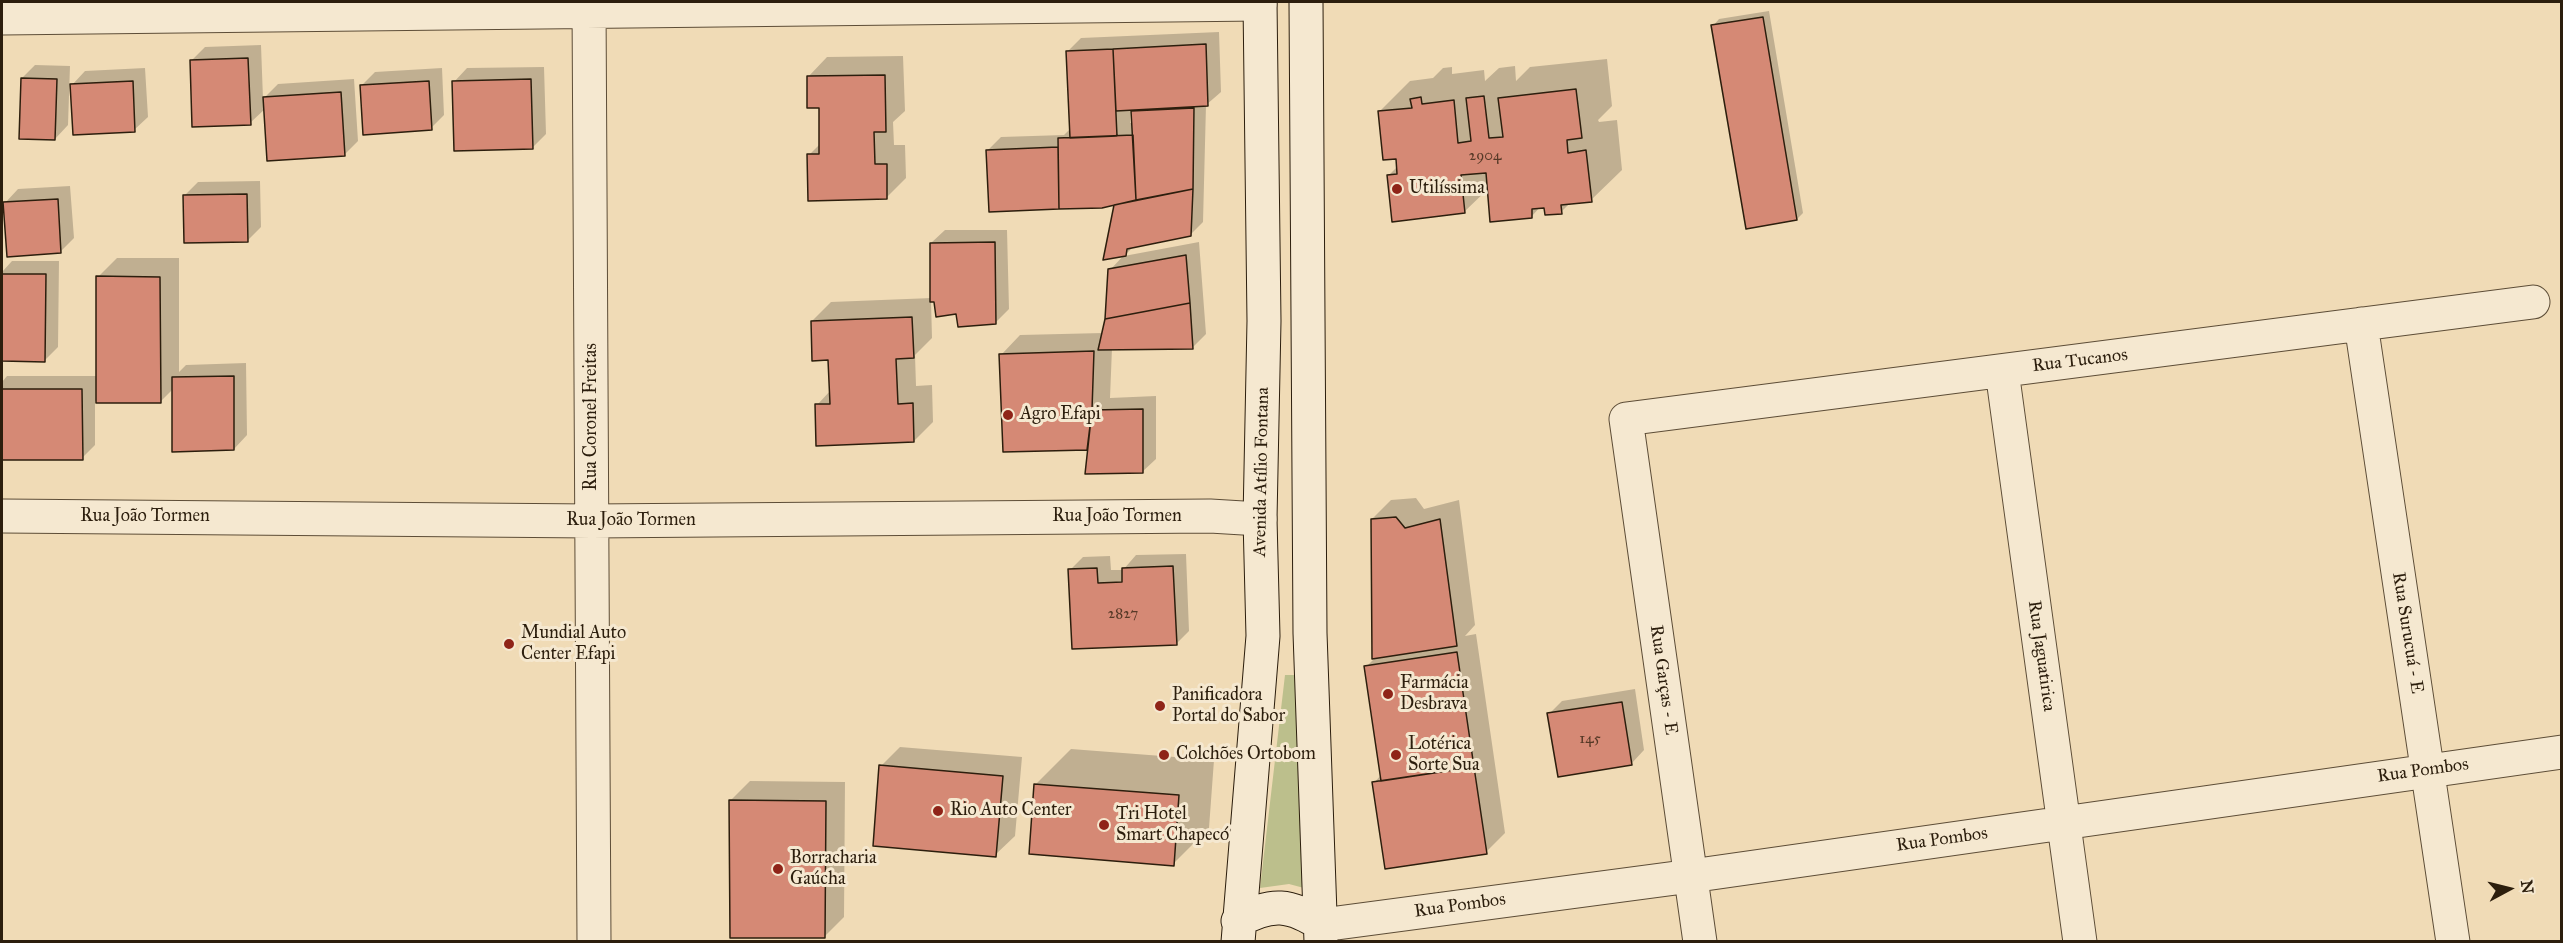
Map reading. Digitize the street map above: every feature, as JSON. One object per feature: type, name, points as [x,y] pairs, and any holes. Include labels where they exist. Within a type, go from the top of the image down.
[{"type":"street","points":[[1305,2],[1310,633],[1321,933]]},
{"type":"street","points":[[2,18],[589,6],[1260,3]]},
{"type":"street","name":"Avenida Atílio Fontana","points":[[1238,931],[1263,636],[1260,519],[1264,321],[1260,3]]},
{"type":"street","name":"Rua Coronel Freitas","points":[[589,6],[594,942]]},
{"type":"street","name":"Rua Tucanos","points":[[1626,419],[2533,302]]},
{"type":"street","name":"Rua Surucuá - E","points":[[2361,324],[2453,942]]},
{"type":"street","name":"Rua Jaguatirica","points":[[2002,371],[2080,942]]},
{"type":"street","name":"Rua Garças - E","points":[[1626,419],[1700,942]]},
{"type":"street","name":"Rua João Tormen","points":[[2,516],[592,521],[1198,516],[1260,519]]},
{"type":"street","name":"Rua Pombos","points":[[1321,933],[1690,876],[2562,752]]},
{"type":"street","points":[[1238,931],[1258,910],[1281,907],[1303,912],[1321,933]]},
{"type":"green space","points":[[1285,675],[1300,675],[1304,888],[1289,884],[1260,888]]},
{"type":"building","points":[[1763,17],[1797,220],[1746,229],[1711,25]]},
{"type":"building","points":[[1206,44],[1208,106],[1116,111],[1113,49]]},
{"type":"building","points":[[1113,49],[1117,136],[1070,138],[1066,51]]},
{"type":"building","points":[[248,58],[251,125],[192,127],[190,60]]},
{"type":"building","points":[[885,75],[886,132],[874,132],[875,164],[887,164],[887,199],[808,201],[807,154],[819,154],[819,108],[807,108],[807,76]]},
{"type":"building","points":[[21,78],[57,79],[55,140],[19,139]]},
{"type":"building","points":[[531,79],[533,149],[454,151],[452,81]]},
{"type":"building","points":[[133,81],[135,132],[73,135],[70,84]]},
{"type":"building","points":[[429,81],[432,130],[363,135],[360,85]]},
{"type":"building","points":[[1576,89],[1582,138],[1567,140],[1568,153],[1586,150],[1592,202],[1561,205],[1562,214],[1545,215],[1544,208],[1532,209],[1532,218],[1490,222],[1486,173],[1461,175],[1465,213],[1392,222],[1387,175],[1397,174],[1396,159],[1383,160],[1378,111],[1412,108],[1410,99],[1421,97],[1422,104],[1454,100],[1458,143],[1471,141],[1466,98],[1484,96],[1489,138],[1503,137],[1498,98]]},
{"type":"building","points":[[341,92],[345,156],[267,161],[263,97]]},
{"type":"building","points":[[1194,108],[1193,189],[1136,200],[1131,111]]},
{"type":"building","points":[[1133,135],[1136,200],[1102,208],[1059,209],[1058,138]]},
{"type":"building","points":[[1058,147],[1059,209],[989,212],[986,150]]},
{"type":"building","points":[[1193,189],[1191,236],[1127,249],[1126,256],[1103,260],[1114,205]]},
{"type":"building","points":[[247,194],[248,242],[184,243],[183,195]]},
{"type":"building","points":[[58,199],[61,253],[7,257],[3,202]]},
{"type":"building","points":[[995,242],[996,324],[958,327],[956,314],[936,317],[934,302],[930,302],[930,243]]},
{"type":"building","points":[[1186,255],[1190,303],[1105,319],[1108,269]]},
{"type":"building","points":[[2,274],[46,274],[45,362],[2,361]]},
{"type":"building","points":[[96,276],[160,277],[161,403],[96,403]]},
{"type":"building","points":[[1190,303],[1193,349],[1098,350],[1105,319]]},
{"type":"building","points":[[912,317],[914,358],[896,359],[898,404],[913,403],[914,442],[816,446],[815,404],[830,404],[828,360],[812,361],[811,321]]},
{"type":"building","points":[[1094,351],[1092,410],[1087,450],[1003,452],[999,354]]},
{"type":"building","points":[[234,376],[234,450],[172,452],[172,377]]},
{"type":"building","points":[[2,389],[82,389],[83,460],[2,460]]},
{"type":"building","points":[[1143,409],[1143,473],[1085,474],[1092,410]]},
{"type":"building","points":[[1396,517],[1405,528],[1440,519],[1457,646],[1372,659],[1371,519]]},
{"type":"building","points":[[1173,566],[1177,645],[1072,649],[1068,569],[1097,568],[1098,583],[1122,582],[1122,568]]},
{"type":"building","points":[[1457,652],[1474,767],[1381,781],[1364,666]]},
{"type":"building","points":[[1622,702],[1632,765],[1558,777],[1547,713]]},
{"type":"building","name":"Rio Auto Center","points":[[879,765],[1003,776],[996,857],[873,846]]},
{"type":"building","points":[[1474,767],[1487,854],[1385,869],[1372,782]]},
{"type":"building","name":"Tri Hotel Smart Chapecó","points":[[1034,784],[1179,795],[1174,866],[1029,854]]},
{"type":"building","name":"Borracharia Gaúcha","points":[[729,800],[826,801],[825,938],[730,938]]},
{"type":"place","name":"Utilíssima","points":[[1397,189]]},
{"type":"place","name":"Agro Efapi","points":[[1008,415]]},
{"type":"place","name":"Mundial Auto Center Efapi","points":[[509,644]]},
{"type":"place","name":"Farmácia Desbrava","points":[[1388,694]]},
{"type":"place","name":"Panificadora Portal do Sabor","points":[[1160,706]]},
{"type":"place","name":"Colchões Ortobom","points":[[1164,755]]},
{"type":"place","name":"Lotérica Sorte Sua","points":[[1396,755]]},
{"type":"place","name":"Rio Auto Center","points":[[938,811]]},
{"type":"place","name":"Tri Hotel Smart Chapecó","points":[[1104,825]]},
{"type":"place","name":"Borracharia Gaúcha","points":[[778,869]]}]
